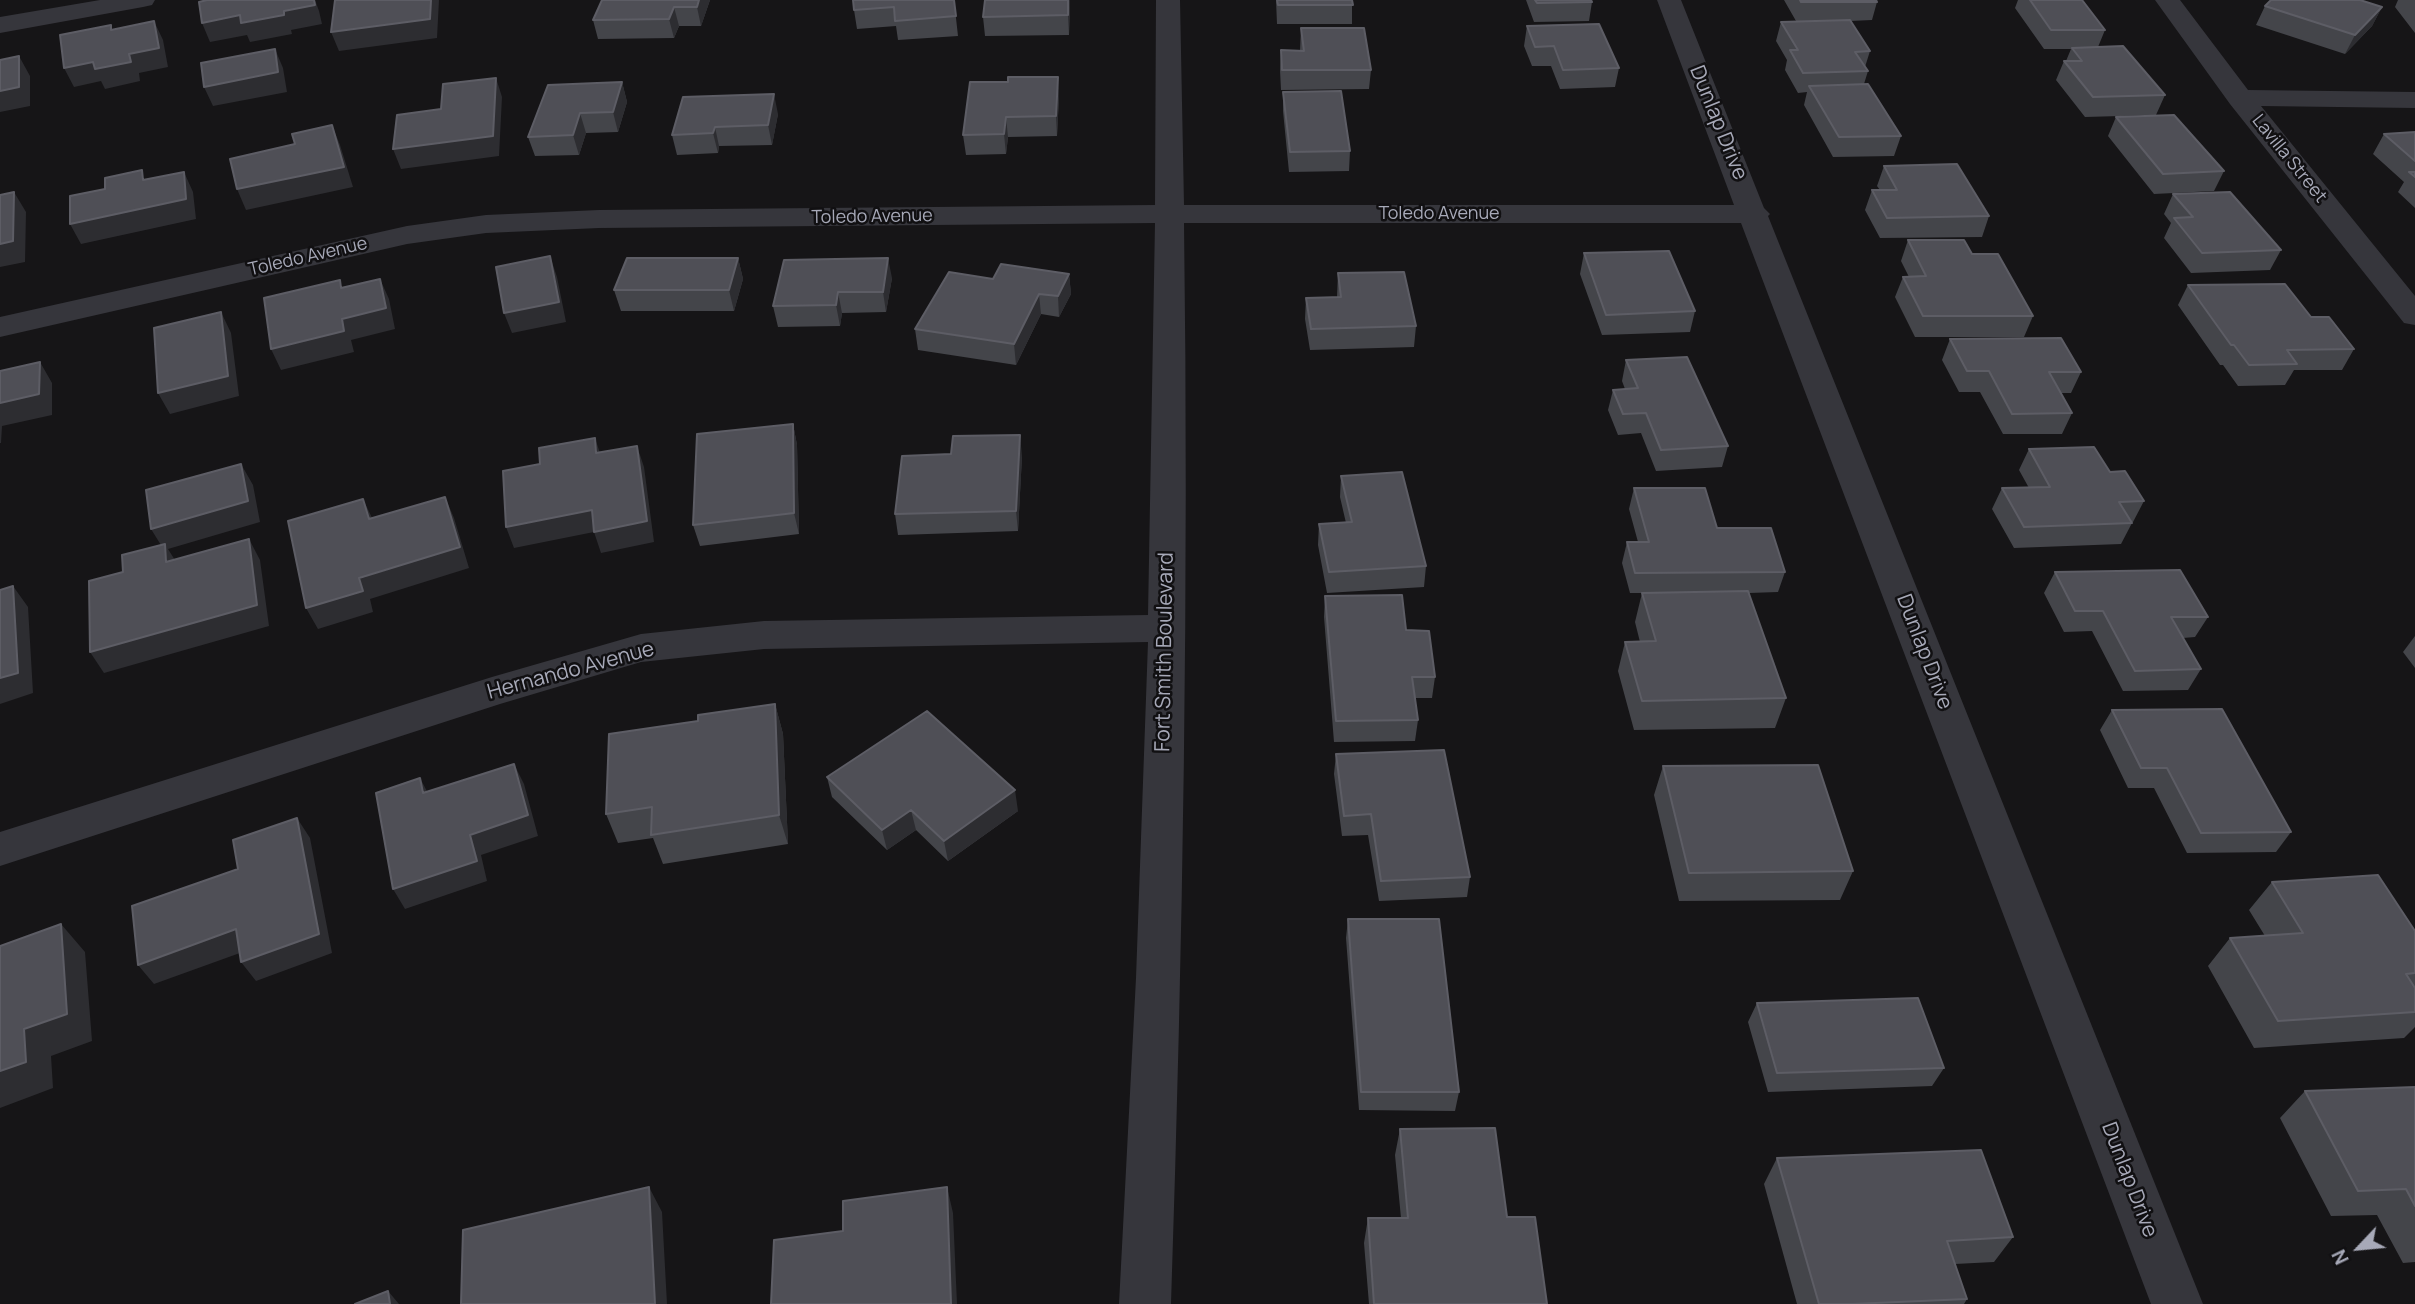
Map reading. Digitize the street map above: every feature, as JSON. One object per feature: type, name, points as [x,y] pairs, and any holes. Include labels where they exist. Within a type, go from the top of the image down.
[{"type":"street","points":[[0,25],[143,0]]},
{"type":"street","name":"Fort Smith Boulevard","points":[[1145,1304],[1159,1021],[1166,628],[1171,214],[1168,0]]},
{"type":"street","name":"Dunlap Drive","points":[[1669,0],[1755,214],[2177,1304]]},
{"type":"street","name":"Lavilla Street","points":[[2167,0],[2240,98],[2415,316]]},
{"type":"street","points":[[2240,98],[2415,100]]},
{"type":"street","name":"Toledo Avenue","points":[[0,327],[407,235],[486,224],[599,219],[1171,214],[1755,214]]},
{"type":"street","name":"Hernando Avenue","points":[[0,849],[492,692],[641,649],[764,635],[1166,628]]},
{"type":"building","points":[[314,0],[315,5],[284,11],[284,15],[241,23],[240,15],[202,23],[199,2]]},
{"type":"building","points":[[335,0],[431,0],[430,19],[331,32]]},
{"type":"building","points":[[602,0],[699,0],[697,7],[674,7],[669,19],[593,20]]},
{"type":"building","points":[[853,0],[954,0],[956,16],[895,21],[894,7],[854,10]]},
{"type":"building","points":[[985,0],[1068,0],[1068,15],[983,17]]},
{"type":"building","points":[[1277,0],[1352,0],[1353,5],[1278,5]]},
{"type":"building","points":[[1535,0],[1591,0],[1592,2],[1537,3]]},
{"type":"building","points":[[1800,0],[1876,0],[1877,2],[1801,2]]},
{"type":"building","points":[[2030,0],[2082,0],[2105,30],[2051,30]]},
{"type":"building","points":[[2271,0],[2360,0],[2382,7],[2355,35],[2265,6]]},
{"type":"building","points":[[1850,20],[1870,51],[1855,52],[1868,71],[1803,73],[1790,50],[1798,50],[1781,22]]},
{"type":"building","points":[[154,21],[159,48],[129,54],[131,62],[95,69],[93,62],[64,68],[60,35],[111,25],[111,30]]},
{"type":"building","points":[[1599,24],[1619,68],[1563,70],[1554,46],[1535,47],[1527,26]]},
{"type":"building","points":[[1301,28],[1364,28],[1371,70],[1282,70],[1281,50],[1304,51]]},
{"type":"building","points":[[2123,46],[2165,95],[2093,97],[2064,61],[2082,61],[2072,48]]},
{"type":"building","points":[[275,49],[278,72],[204,87],[201,63]]},
{"type":"building","points":[[19,56],[19,87],[0,91],[0,60]]},
{"type":"building","points":[[1008,77],[1058,77],[1056,116],[1006,117],[1004,134],[963,135],[970,82],[1008,82]]},
{"type":"building","points":[[496,78],[493,136],[393,149],[397,115],[441,109],[443,84]]},
{"type":"building","points":[[622,82],[613,112],[580,113],[573,135],[528,137],[548,85]]},
{"type":"building","points":[[1868,84],[1901,136],[1839,137],[1809,86]]},
{"type":"building","points":[[1341,91],[1350,151],[1290,152],[1283,92]]},
{"type":"building","points":[[774,94],[768,125],[715,127],[713,133],[672,135],[683,97]]},
{"type":"building","points":[[2174,115],[2224,171],[2163,174],[2116,117]]},
{"type":"building","points":[[332,125],[344,167],[237,189],[230,159],[295,144],[292,134]]},
{"type":"building","points":[[2415,132],[2415,161],[2384,134]]},
{"type":"building","points":[[1957,164],[1989,216],[1887,218],[1872,190],[1897,190],[1884,166]]},
{"type":"building","points":[[142,170],[143,180],[184,172],[186,199],[70,224],[70,196],[105,189],[105,178]]},
{"type":"building","points":[[14,192],[13,241],[0,244],[0,195]]},
{"type":"building","points":[[2230,192],[2281,250],[2202,253],[2174,218],[2193,217],[2173,194]]},
{"type":"building","points":[[1908,240],[1964,240],[1972,254],[1998,254],[2033,316],[1923,316],[1903,277],[1926,276]]},
{"type":"building","points":[[1669,251],[1695,311],[1606,315],[1584,253]]},
{"type":"building","points":[[550,256],[559,302],[504,313],[496,267]]},
{"type":"building","points":[[627,258],[738,258],[729,290],[614,290]]},
{"type":"building","points":[[888,258],[883,292],[838,292],[836,305],[773,306],[784,260]]},
{"type":"building","points":[[1001,264],[1069,274],[1058,296],[1039,294],[1014,344],[915,329],[949,272],[993,279]]},
{"type":"building","points":[[1404,272],[1416,326],[1311,329],[1306,298],[1341,297],[1338,273]]},
{"type":"building","points":[[380,279],[386,308],[342,319],[344,331],[271,349],[264,298],[340,280],[341,288]]},
{"type":"building","points":[[2285,284],[2311,317],[2329,317],[2354,349],[2287,350],[2297,364],[2249,365],[2234,345],[2231,345],[2188,285]]},
{"type":"building","points":[[221,312],[228,376],[158,393],[154,328]]},
{"type":"building","points":[[2061,338],[2081,372],[2049,372],[2072,413],[2012,414],[1989,371],[1967,371],[1950,339]]},
{"type":"building","points":[[1687,357],[1728,446],[1661,450],[1646,413],[1623,414],[1613,390],[1638,388],[1626,360]]},
{"type":"building","points":[[40,362],[39,394],[0,403],[0,371]]},
{"type":"building","points":[[793,424],[794,513],[693,525],[697,434]]},
{"type":"building","points":[[1020,435],[1016,511],[895,514],[902,456],[951,454],[953,436]]},
{"type":"building","points":[[595,438],[596,453],[637,446],[647,521],[594,532],[592,510],[506,527],[503,471],[540,464],[539,448]]},
{"type":"building","points":[[2094,447],[2110,472],[2125,471],[2144,501],[2119,502],[2132,523],[2024,527],[2002,488],[2050,487],[2029,449]]},
{"type":"building","points":[[241,464],[248,501],[151,529],[146,490]]},
{"type":"building","points":[[1402,472],[1426,566],[1329,572],[1319,524],[1352,522],[1341,476]]},
{"type":"building","points":[[1634,488],[1705,488],[1717,528],[1771,528],[1785,572],[1635,573],[1627,542],[1649,542]]},
{"type":"building","points":[[445,497],[460,547],[359,578],[363,591],[306,608],[288,521],[363,499],[369,519]]},
{"type":"building","points":[[249,539],[257,605],[90,652],[89,581],[123,572],[122,555],[165,544],[166,562]]},
{"type":"building","points":[[2180,570],[2208,617],[2171,617],[2201,669],[2135,671],[2103,611],[2075,611],[2055,572]]},
{"type":"building","points":[[13,586],[18,673],[0,678],[0,590]]},
{"type":"building","points":[[1748,591],[1786,698],[1642,701],[1625,642],[1656,641],[1642,593]]},
{"type":"building","points":[[1402,595],[1406,630],[1429,631],[1435,677],[1412,677],[1418,720],[1336,721],[1325,596]]},
{"type":"building","points":[[775,704],[779,815],[651,835],[652,807],[606,814],[609,734],[698,721],[698,715]]},
{"type":"building","points":[[2222,709],[2291,832],[2201,833],[2167,768],[2141,768],[2112,710]]},
{"type":"building","points":[[927,711],[1015,790],[944,841],[911,810],[882,830],[827,777]]},
{"type":"building","points":[[1444,750],[1470,877],[1381,881],[1371,814],[1344,816],[1336,754]]},
{"type":"building","points":[[514,764],[528,815],[470,835],[477,861],[393,889],[376,793],[420,778],[423,793]]},
{"type":"building","points":[[1818,765],[1853,871],[1689,873],[1663,766]]},
{"type":"building","points":[[297,818],[319,934],[241,962],[236,929],[138,965],[132,906],[238,869],[233,840]]},
{"type":"building","points":[[2378,875],[2415,931],[2415,973],[2406,974],[2415,988],[2415,1012],[2278,1021],[2230,938],[2303,933],[2272,882]]},
{"type":"building","points":[[1348,919],[1439,919],[1459,1092],[1361,1092]]},
{"type":"building","points":[[61,924],[67,1014],[24,1029],[26,1062],[0,1071],[0,946]]},
{"type":"building","points":[[1918,998],[1944,1068],[1777,1073],[1757,1003]]},
{"type":"building","points":[[2415,1087],[2415,1206],[2406,1189],[2358,1191],[2305,1091]]},
{"type":"building","points":[[1495,1128],[1507,1217],[1535,1217],[1547,1304],[1374,1304],[1368,1218],[1408,1218],[1400,1129]]},
{"type":"building","points":[[1981,1150],[2013,1237],[1947,1241],[1967,1299],[1819,1304],[1777,1158]]},
{"type":"building","points":[[649,1187],[655,1304],[461,1304],[463,1230]]},
{"type":"building","points":[[947,1187],[951,1304],[771,1304],[774,1240],[843,1231],[843,1201]]},
{"type":"building","points":[[388,1291],[390,1304],[355,1304]]}]
